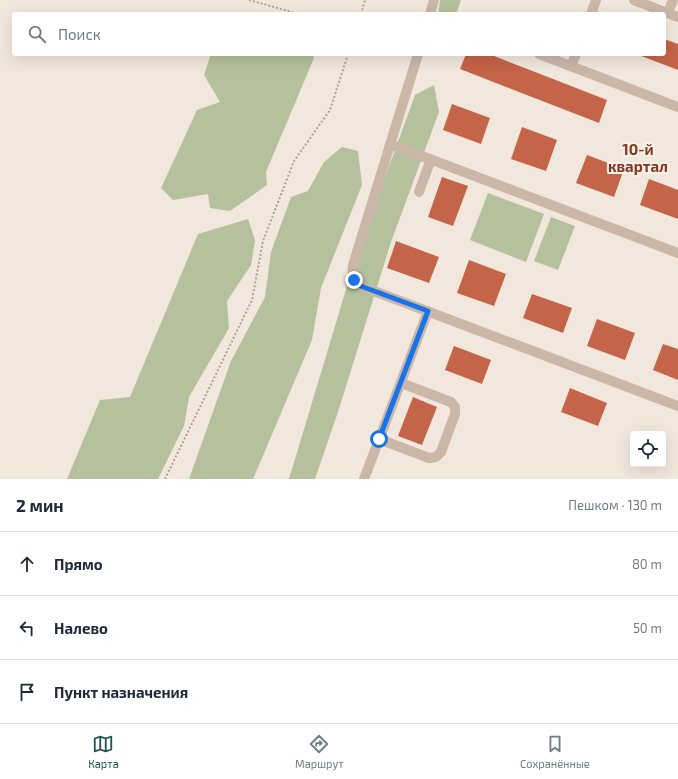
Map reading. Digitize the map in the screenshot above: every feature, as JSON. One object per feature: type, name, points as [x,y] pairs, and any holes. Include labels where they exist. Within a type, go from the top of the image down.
[{"type":"street","points":[[431,12],[434,0]]},
{"type":"street","points":[[592,12],[596,0]]},
{"type":"street","points":[[634,0],[665,12]]},
{"type":"street","points":[[673,0],[668,13],[678,17]]},
{"type":"street","points":[[417,56],[353,265],[352,273],[354,280],[358,285],[678,406]]},
{"type":"street","points":[[544,56],[678,107]]},
{"type":"street","points":[[571,66],[575,56]]},
{"type":"street","points":[[390,144],[678,253]]},
{"type":"street","points":[[419,192],[431,159]]},
{"type":"street","points":[[364,479],[428,311]]},
{"type":"street","points":[[379,439],[429,458],[434,458],[441,452],[455,414],[455,407],[450,402],[400,383]]},
{"type":"path","points":[[250,0],[292,12]]},
{"type":"path","points":[[362,12],[365,0]]},
{"type":"path","points":[[165,479],[252,300],[263,240],[294,161],[330,110],[347,56]]},
{"type":"green space","points":[[440,0],[461,0],[457,12],[438,12]]},
{"type":"green space","points":[[210,56],[314,56],[314,58],[266,172],[267,185],[230,211],[210,208],[208,194],[173,200],[161,188],[197,110],[220,102],[204,75]]},
{"type":"green space","points":[[434,85],[439,112],[391,242],[338,412],[315,479],[289,479],[354,263],[415,95]]},
{"type":"green space","points":[[342,147],[358,151],[362,185],[321,288],[312,340],[253,479],[189,479],[231,361],[265,297],[271,252],[291,197],[308,191],[324,162]]},
{"type":"green space","points":[[488,193],[544,214],[526,262],[470,240]]},
{"type":"green space","points":[[551,217],[575,226],[558,270],[534,261]]},
{"type":"green space","points":[[248,219],[255,240],[251,265],[227,301],[229,328],[189,397],[184,426],[158,479],[67,479],[100,400],[130,397],[198,234]]},
{"type":"building","points":[[666,40],[678,44],[678,70],[641,56],[666,56]]},
{"type":"building","points":[[465,56],[494,56],[607,100],[599,123],[460,69]]},
{"type":"building","points":[[452,104],[490,118],[481,144],[443,130]]},
{"type":"building","points":[[522,127],[557,140],[546,171],[511,159]]},
{"type":"building","points":[[587,155],[624,169],[614,197],[576,183]]},
{"type":"building","points":[[442,177],[468,186],[453,226],[428,217]]},
{"type":"building","points":[[649,179],[678,190],[678,219],[640,205]]},
{"type":"building","points":[[396,241],[439,257],[429,283],[387,268]]},
{"type":"building","points":[[469,260],[506,274],[494,306],[457,293]]},
{"type":"building","points":[[532,294],[572,308],[563,333],[523,318]]},
{"type":"building","points":[[597,319],[635,333],[625,360],[587,346]]},
{"type":"building","points":[[663,344],[678,349],[678,380],[653,370]]},
{"type":"building","points":[[454,346],[491,360],[482,384],[445,370]]},
{"type":"building","points":[[570,388],[607,403],[598,426],[561,412]]},
{"type":"building","points":[[413,397],[437,407],[422,445],[398,436]]},
{"type":"district","name":"10-й квартал","points":[[638,158]]},
{"type":"route","points":[[354,280],[358,285],[428,311],[379,439]]}]
